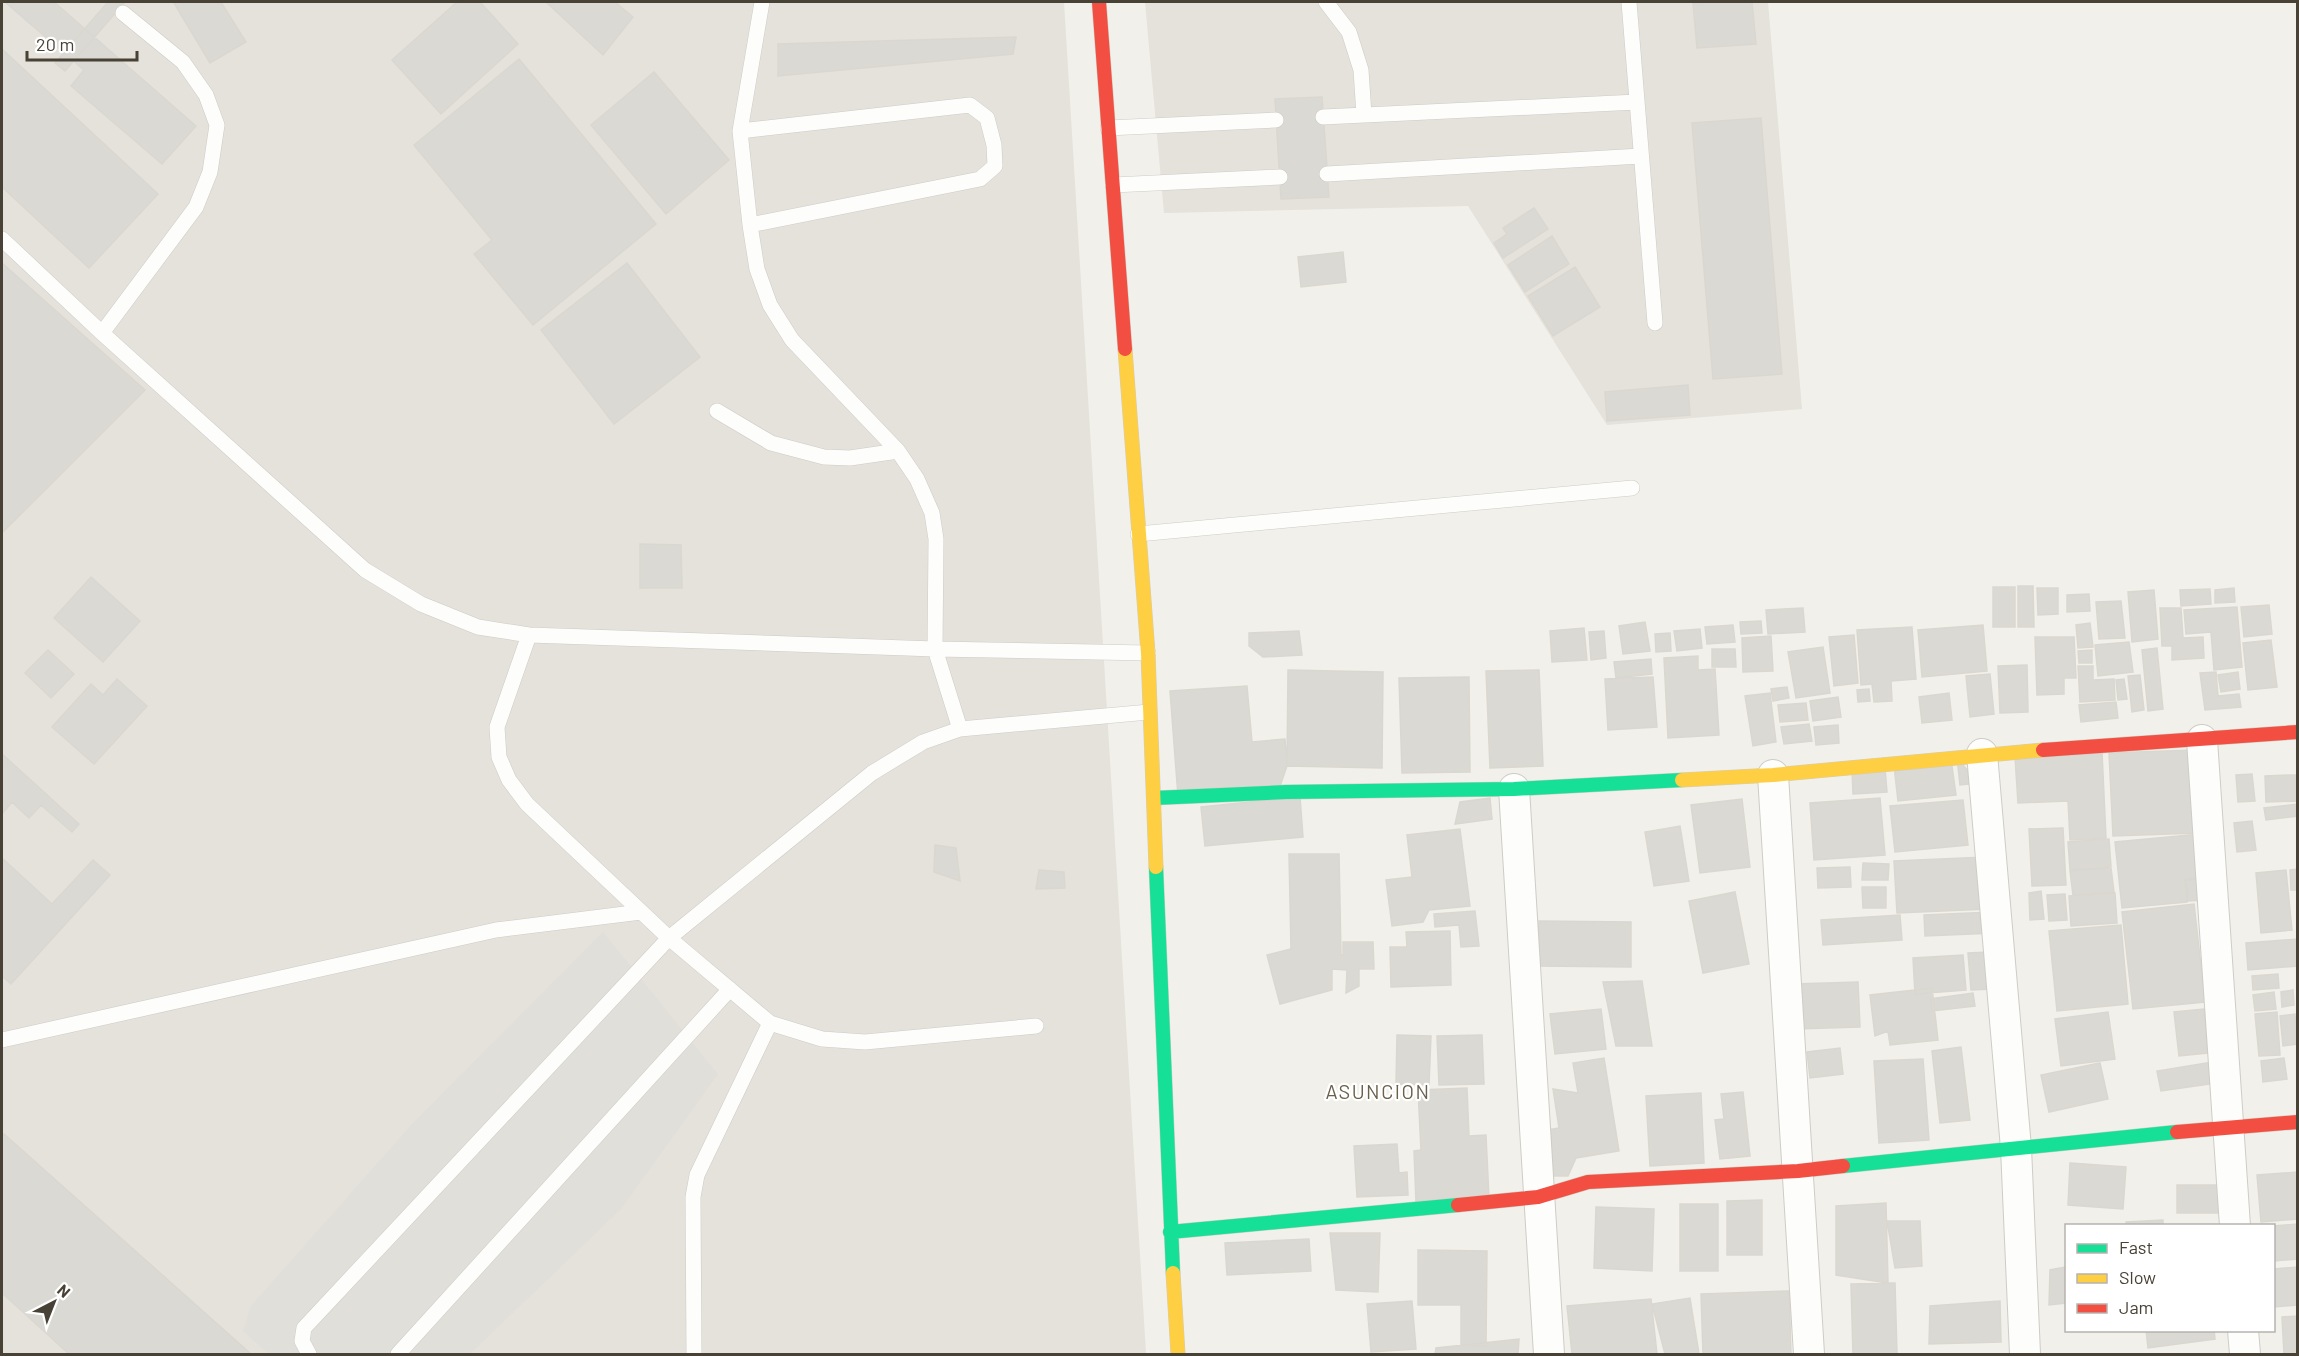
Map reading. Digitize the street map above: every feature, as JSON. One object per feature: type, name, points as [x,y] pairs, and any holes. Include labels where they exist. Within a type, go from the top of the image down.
[{"type":"street","points":[[1099,2],[1148,653],[1170,1232],[1178,1354]]},
{"type":"street","points":[[1154,798],[1297,792],[1514,789],[1773,775],[1982,754],[2298,732]]},
{"type":"street","points":[[2202,740],[2235,1224]]},
{"type":"street","points":[[1982,754],[2016,1149],[2025,1354]]},
{"type":"street","points":[[1773,775],[1809,1354]]},
{"type":"street","points":[[1514,789],[1549,1354]]},
{"type":"street","points":[[1170,1232],[1538,1197],[1588,1182],[1798,1171],[2163,1133],[2298,1122]]},
{"type":"street","points":[[2243,1332],[2245,1354]]},
{"type":"lane","points":[[762,2],[740,131],[757,269],[770,305],[792,340],[898,452],[917,479],[932,513],[936,539],[935,649],[960,729]]},
{"type":"lane","points":[[1326,2],[1349,32],[1360,70],[1364,115]]},
{"type":"lane","points":[[1629,2],[1655,323]]},
{"type":"lane","points":[[102,333],[196,207],[210,172],[218,125],[206,95],[183,62],[123,13]]},
{"type":"lane","points":[[1323,117],[1637,102]]},
{"type":"lane","points":[[740,131],[970,105],[987,118],[994,145],[995,166],[980,179],[750,225]]},
{"type":"lane","points":[[1108,128],[1276,120]]},
{"type":"lane","points":[[1327,174],[1641,156]]},
{"type":"lane","points":[[1113,185],[1280,177]]},
{"type":"lane","points":[[2,239],[102,333],[365,570],[421,604],[478,627],[529,635],[935,649],[1148,653]]},
{"type":"lane","points":[[717,411],[771,444],[824,458],[850,458],[898,452]]},
{"type":"lane","points":[[1138,534],[1632,488]]},
{"type":"lane","points":[[529,635],[497,727],[499,757],[509,780],[527,804],[641,912],[770,1023],[822,1039],[865,1042],[1036,1026]]},
{"type":"lane","points":[[309,1354],[302,1341],[304,1328],[669,938],[872,773],[923,742],[960,729],[1149,712]]},
{"type":"lane","points":[[2,1040],[496,930],[641,912]]},
{"type":"lane","points":[[398,1354],[730,989]]},
{"type":"lane","points":[[694,1354],[693,1197],[697,1175],[770,1023]]},
{"type":"shaded area","points":[[2,2],[1064,2],[1146,1354],[2,1354]]},
{"type":"shaded area","points":[[1145,2],[1768,2],[1802,409],[1607,425],[1468,206],[1164,213]]},
{"type":"shaded area","points":[[603,932],[718,1074],[621,1209],[470,1354],[269,1354],[243,1331],[251,1306],[413,1123]]},
{"type":"building","points":[[5,2],[54,2],[196,126],[162,164],[71,86],[84,70]]},
{"type":"building","points":[[108,2],[125,2],[65,71],[55,63]]},
{"type":"building","points":[[221,2],[246,42],[210,63],[174,3]]},
{"type":"building","points":[[457,2],[480,2],[518,44],[441,114],[392,60]]},
{"type":"building","points":[[546,2],[615,2],[633,17],[603,55]]},
{"type":"building","points":[[1752,2],[1756,44],[1697,48],[1693,3]]},
{"type":"building","points":[[1016,37],[1013,54],[778,76],[778,44]]},
{"type":"building","points":[[2,49],[158,194],[89,268],[2,187]]},
{"type":"building","points":[[519,59],[656,224],[533,325],[474,254],[492,240],[414,145]]},
{"type":"building","points":[[654,72],[729,160],[666,214],[591,125]]},
{"type":"building","points":[[1322,97],[1329,197],[1281,199],[1275,99]]},
{"type":"building","points":[[1761,118],[1782,374],[1713,379],[1692,123]]},
{"type":"building","points":[[1534,208],[1548,229],[1503,258],[1494,243],[1507,234],[1503,228]]},
{"type":"building","points":[[1552,236],[1569,264],[1525,292],[1508,265]]},
{"type":"building","points":[[1343,252],[1346,282],[1301,287],[1298,257]]},
{"type":"building","points":[[2,263],[145,390],[2,533]]},
{"type":"building","points":[[627,263],[700,357],[614,424],[541,330]]},
{"type":"building","points":[[1575,267],[1600,307],[1553,336],[1528,296]]},
{"type":"building","points":[[1688,385],[1690,415],[1607,421],[1605,392]]},
{"type":"building","points":[[640,544],[681,545],[682,588],[640,588]]},
{"type":"building","points":[[91,577],[140,621],[103,662],[54,618]]},
{"type":"building","points":[[2018,586],[2033,586],[2034,627],[2018,627]]},
{"type":"building","points":[[1993,587],[2015,587],[2015,627],[1993,627]]},
{"type":"building","points":[[2037,588],[2058,588],[2058,614],[2038,615]]},
{"type":"building","points":[[2234,588],[2235,602],[2215,603],[2215,590]]},
{"type":"building","points":[[2210,589],[2211,604],[2181,606],[2180,590]]},
{"type":"building","points":[[2154,590],[2158,639],[2132,642],[2128,592]]},
{"type":"building","points":[[2089,594],[2090,611],[2067,612],[2067,595]]},
{"type":"building","points":[[2121,601],[2125,638],[2099,639],[2096,602]]},
{"type":"building","points":[[2269,605],[2272,634],[2244,637],[2241,607]]},
{"type":"building","points":[[2237,607],[2242,667],[2214,670],[2211,632],[2186,634],[2184,610]]},
{"type":"building","points":[[1803,608],[1805,632],[1768,634],[1766,610]]},
{"type":"building","points":[[2160,608],[2181,608],[2183,638],[2203,637],[2204,658],[2172,660],[2172,646],[2162,646]]},
{"type":"building","points":[[1761,621],[1762,633],[1741,634],[1740,622]]},
{"type":"building","points":[[1645,622],[1650,651],[1623,654],[1619,626]]},
{"type":"building","points":[[2090,623],[2093,647],[2078,648],[2076,625]]},
{"type":"building","points":[[1733,625],[1735,642],[1707,644],[1705,627]]},
{"type":"building","points":[[1983,625],[1987,671],[1922,677],[1918,630]]},
{"type":"building","points":[[1912,627],[1916,679],[1891,681],[1892,701],[1874,702],[1872,684],[1861,685],[1857,630]]},
{"type":"building","points":[[1584,628],[1587,660],[1552,662],[1550,631]]},
{"type":"building","points":[[1700,629],[1702,648],[1677,651],[1674,631]]},
{"type":"building","points":[[1299,631],[1302,655],[1263,657],[1249,646],[1249,633]]},
{"type":"building","points":[[1604,631],[1606,658],[1591,660],[1589,632]]},
{"type":"building","points":[[1670,633],[1671,651],[1656,652],[1655,634]]},
{"type":"building","points":[[1854,635],[1858,683],[1834,686],[1829,637]]},
{"type":"building","points":[[1771,636],[1773,671],[1743,672],[1742,638]]},
{"type":"building","points":[[2035,637],[2074,637],[2076,678],[2064,678],[2064,694],[2037,695]]},
{"type":"building","points":[[2271,640],[2277,687],[2248,690],[2243,643]]},
{"type":"building","points":[[2129,642],[2133,672],[2098,676],[2095,645]]},
{"type":"building","points":[[1823,647],[1830,693],[1796,698],[1788,652]]},
{"type":"building","points":[[2157,648],[2163,709],[2148,711],[2142,650]]},
{"type":"building","points":[[1712,649],[1735,649],[1736,667],[1712,667]]},
{"type":"building","points":[[48,650],[74,674],[51,698],[25,673]]},
{"type":"building","points":[[2092,650],[2092,663],[2079,663],[2078,651]]},
{"type":"building","points":[[1698,656],[1698,670],[1715,669],[1719,735],[1668,738],[1664,658]]},
{"type":"building","points":[[1651,659],[1652,674],[1616,678],[1614,662]]},
{"type":"building","points":[[2027,665],[2028,712],[2000,713],[1998,666]]},
{"type":"building","points":[[2078,666],[2093,666],[2093,680],[2114,679],[2115,700],[2080,702]]},
{"type":"building","points":[[1288,670],[1383,672],[1382,768],[1287,766]]},
{"type":"building","points":[[1539,670],[1543,766],[1490,768],[1486,671]]},
{"type":"building","points":[[2216,672],[2218,696],[2239,694],[2241,707],[2205,710],[2200,673]]},
{"type":"building","points":[[2238,672],[2240,689],[2221,692],[2218,675]]},
{"type":"building","points":[[1990,674],[1994,714],[1970,717],[1966,676]]},
{"type":"building","points":[[2140,675],[2144,710],[2132,712],[2128,676]]},
{"type":"building","points":[[1469,677],[1470,772],[1402,773],[1399,678]]},
{"type":"building","points":[[1653,677],[1657,727],[1608,730],[1605,679]]},
{"type":"building","points":[[117,679],[147,706],[94,764],[52,727],[91,684],[103,695]]},
{"type":"building","points":[[2124,679],[2127,699],[2118,700],[2116,680]]},
{"type":"building","points":[[1247,686],[1252,742],[1285,739],[1287,766],[1279,789],[1178,796],[1170,691]]},
{"type":"building","points":[[1787,687],[1789,698],[1773,701],[1771,689]]},
{"type":"building","points":[[1869,689],[1870,701],[1858,702],[1857,690]]},
{"type":"building","points":[[1770,693],[1776,742],[1753,746],[1745,696]]},
{"type":"building","points":[[1949,693],[1952,720],[1922,723],[1919,697]]},
{"type":"building","points":[[1838,697],[1841,717],[1813,721],[1810,701]]},
{"type":"building","points":[[2116,702],[2118,718],[2081,722],[2079,705]]},
{"type":"building","points":[[1806,703],[1808,720],[1780,722],[1778,705]]},
{"type":"building","points":[[1809,724],[1812,741],[1784,744],[1781,727]]},
{"type":"building","points":[[1838,725],[1839,743],[1816,745],[1814,727]]},
{"type":"building","points":[[2194,750],[2198,833],[2113,836],[2109,753]]},
{"type":"building","points":[[2102,752],[2106,838],[2070,840],[2068,801],[2018,803],[2015,757]]},
{"type":"building","points":[[2,754],[79,824],[72,832],[41,805],[29,818],[12,802],[2,814]]},
{"type":"building","points":[[1957,758],[1978,783],[1960,785]]},
{"type":"building","points":[[1951,759],[1956,795],[1898,801],[1894,766]]},
{"type":"building","points":[[1885,768],[1887,792],[1853,794],[1852,770]]},
{"type":"building","points":[[2252,774],[2255,801],[2238,802],[2236,775]]},
{"type":"building","points":[[2298,775],[2298,801],[2266,802],[2265,776]]},
{"type":"building","points":[[1300,797],[1303,837],[1205,846],[1201,807]]},
{"type":"building","points":[[1490,798],[1492,819],[1455,824],[1460,802]]},
{"type":"building","points":[[1880,798],[1885,855],[1814,860],[1810,803]]},
{"type":"building","points":[[1742,799],[1750,867],[1700,873],[1691,805]]},
{"type":"building","points":[[1963,800],[1968,845],[1895,852],[1890,806]]},
{"type":"building","points":[[2298,804],[2298,816],[2266,820],[2264,808]]},
{"type":"building","points":[[2252,821],[2256,850],[2237,852],[2234,823]]},
{"type":"building","points":[[1680,826],[1689,881],[1654,886],[1645,832]]},
{"type":"building","points":[[2063,828],[2066,885],[2032,886],[2029,829]]},
{"type":"building","points":[[1460,829],[1470,906],[1429,910],[1423,922],[1392,926],[1386,880],[1412,877],[1407,835]]},
{"type":"building","points":[[2200,834],[2203,877],[2185,879],[2187,902],[2122,908],[2115,842]]},
{"type":"building","points":[[2109,839],[2111,867],[2070,870],[2068,842]]},
{"type":"building","points":[[935,845],[956,848],[960,881],[934,872]]},
{"type":"building","points":[[1289,854],[1339,854],[1341,955],[1343,955],[1343,942],[1373,942],[1374,969],[1359,969],[1359,986],[1346,993],[1347,970],[1332,969],[1332,990],[1280,1004],[1267,955],[1291,949]]},
{"type":"building","points":[[1986,857],[1988,909],[1897,913],[1894,861]]},
{"type":"building","points":[[2,858],[52,904],[93,860],[110,875],[11,984],[2,976]]},
{"type":"building","points":[[1863,863],[1889,864],[1888,880],[1862,880]]},
{"type":"building","points":[[1850,867],[1851,887],[1818,888],[1817,868]]},
{"type":"building","points":[[2111,868],[2114,892],[2073,895],[2070,871]]},
{"type":"building","points":[[2298,869],[2298,890],[2291,890],[2290,870]]},
{"type":"building","points":[[1039,870],[1064,872],[1065,888],[1036,889]]},
{"type":"building","points":[[2286,870],[2292,930],[2261,933],[2256,873]]},
{"type":"building","points":[[2204,879],[2206,900],[2188,901],[2186,880]]},
{"type":"building","points":[[1862,887],[1886,887],[1886,908],[1863,908]]},
{"type":"building","points":[[2041,891],[2044,919],[2030,920],[2029,893]]},
{"type":"building","points":[[1735,892],[1749,964],[1703,973],[1689,901]]},
{"type":"building","points":[[2115,893],[2117,923],[2071,926],[2069,896]]},
{"type":"building","points":[[2065,894],[2067,920],[2049,921],[2047,895]]},
{"type":"building","points":[[2194,904],[2205,1002],[2133,1009],[2122,912]]},
{"type":"building","points":[[1475,911],[1479,946],[1461,947],[1459,925],[1435,927],[1434,914]]},
{"type":"building","points":[[1993,912],[1995,933],[1925,936],[1924,915]]},
{"type":"building","points":[[1900,915],[1902,940],[1823,945],[1821,920]]},
{"type":"building","points":[[1539,921],[1631,922],[1631,967],[1538,966]]},
{"type":"building","points":[[2121,925],[2128,1004],[2057,1011],[2049,931]]},
{"type":"building","points":[[1450,931],[1451,985],[1391,987],[1390,947],[1407,947],[1406,932]]},
{"type":"building","points":[[2298,939],[2298,966],[2248,970],[2246,943]]},
{"type":"building","points":[[1989,952],[1991,989],[1971,990],[1968,953]]},
{"type":"building","points":[[1963,955],[1966,990],[1915,994],[1913,958]]},
{"type":"building","points":[[2278,974],[2279,988],[2253,990],[2252,976]]},
{"type":"building","points":[[1642,981],[1652,1046],[1616,1046],[1603,982]]},
{"type":"building","points":[[1858,982],[1860,1027],[1796,1029],[1794,984]]},
{"type":"building","points":[[1932,988],[1938,1040],[1890,1045],[1888,1031],[1875,1036],[1870,995]]},
{"type":"building","points":[[2293,990],[2294,1005],[2282,1007],[2281,992]]},
{"type":"building","points":[[2274,992],[2276,1009],[2255,1011],[2253,995]]},
{"type":"building","points":[[1973,993],[1975,1006],[1932,1011],[1930,999]]},
{"type":"building","points":[[1601,1009],[1606,1049],[1555,1054],[1550,1014]]},
{"type":"building","points":[[2204,1009],[2208,1053],[2179,1056],[2174,1012]]},
{"type":"building","points":[[2108,1012],[2115,1059],[2061,1066],[2055,1019]]},
{"type":"building","points":[[2277,1012],[2280,1055],[2259,1056],[2255,1014]]},
{"type":"building","points":[[2295,1014],[2298,1044],[2283,1046],[2280,1016]]},
{"type":"building","points":[[1397,1035],[1431,1036],[1429,1085],[1396,1084]]},
{"type":"building","points":[[1482,1035],[1484,1084],[1439,1085],[1437,1036]]},
{"type":"building","points":[[1961,1047],[1970,1120],[1940,1123],[1932,1051]]},
{"type":"building","points":[[1840,1048],[1843,1074],[1810,1078],[1807,1052]]},
{"type":"building","points":[[1604,1058],[1619,1151],[1576,1158],[1568,1176],[1541,1176],[1554,1161],[1538,1160],[1542,1131],[1559,1128],[1553,1089],[1578,1093],[1573,1063]]},
{"type":"building","points":[[2284,1058],[2287,1079],[2263,1082],[2261,1061]]},
{"type":"building","points":[[1923,1059],[1929,1140],[1879,1143],[1874,1061]]},
{"type":"building","points":[[2212,1062],[2216,1083],[2161,1091],[2157,1071]]},
{"type":"building","points":[[2100,1063],[2108,1099],[2049,1112],[2041,1075]]},
{"type":"building","points":[[1467,1088],[1469,1136],[1486,1135],[1489,1198],[1416,1202],[1414,1151],[1421,1150],[1418,1090]]},
{"type":"building","points":[[1743,1092],[1750,1156],[1720,1159],[1715,1120],[1724,1119],[1721,1094]]},
{"type":"building","points":[[1701,1093],[1704,1163],[1650,1166],[1646,1096]]},
{"type":"building","points":[[4,1134],[251,1354],[69,1354],[2,1293],[2,1137]]},
{"type":"building","points":[[1397,1144],[1399,1173],[1407,1172],[1408,1195],[1357,1197],[1354,1146]]},
{"type":"building","points":[[2070,1163],[2126,1167],[2123,1209],[2068,1205]]},
{"type":"building","points":[[2298,1172],[2298,1219],[2261,1222],[2257,1175]]},
{"type":"building","points":[[2177,1185],[2224,1185],[2224,1213],[2177,1213]]},
{"type":"building","points":[[1762,1200],[1762,1255],[1727,1255],[1727,1201]]},
{"type":"building","points":[[1886,1203],[1888,1283],[1836,1275],[1836,1206]]},
{"type":"building","points":[[1680,1204],[1718,1204],[1718,1271],[1680,1271]]},
{"type":"building","points":[[1596,1207],[1654,1209],[1652,1271],[1594,1268]]},
{"type":"building","points":[[2163,1220],[2163,1224],[2126,1224],[2126,1222]]},
{"type":"building","points":[[1887,1221],[1920,1221],[1922,1266],[1895,1268]]},
{"type":"building","points":[[2298,1224],[2298,1259],[2275,1261],[2275,1226]]},
{"type":"building","points":[[1330,1233],[1380,1233],[1378,1292],[1336,1290]]},
{"type":"building","points":[[1309,1239],[1311,1271],[1227,1275],[1225,1243]]},
{"type":"building","points":[[1418,1250],[1487,1251],[1486,1346],[1461,1345],[1461,1305],[1418,1305]]},
{"type":"building","points":[[2065,1267],[2065,1303],[2049,1305],[2050,1270]]},
{"type":"building","points":[[2298,1267],[2298,1305],[2275,1307],[2275,1269]]},
{"type":"building","points":[[1895,1283],[1897,1354],[1853,1354],[1851,1284]]},
{"type":"building","points":[[1789,1291],[1791,1354],[1703,1354],[1701,1294]]},
{"type":"building","points":[[1690,1298],[1699,1354],[1665,1354],[1652,1304]]},
{"type":"building","points":[[1651,1299],[1657,1354],[1572,1354],[1567,1306]]},
{"type":"building","points":[[1412,1301],[1416,1349],[1371,1352],[1367,1304]]},
{"type":"building","points":[[2000,1301],[2001,1342],[1929,1344],[1930,1306]]},
{"type":"building","points":[[2298,1316],[2298,1354],[2284,1354],[2282,1317]]},
{"type":"building","points":[[2146,1332],[2214,1332],[2215,1339],[2148,1348]]},
{"type":"building","points":[[1519,1339],[1518,1354],[1435,1354],[1436,1348]]},
{"type":"traffic: fast","points":[[1154,798],[1286,792],[1514,789],[1682,780]]},
{"type":"traffic: fast","points":[[1156,867],[1173,1273]]},
{"type":"traffic: fast","points":[[1843,1166],[2177,1132]]},
{"type":"traffic: fast","points":[[1170,1232],[1458,1205]]},
{"type":"traffic: slow","points":[[1125,349],[1148,653],[1156,867]]},
{"type":"traffic: slow","points":[[1682,780],[1773,775],[2043,750]]},
{"type":"traffic: slow","points":[[1173,1273],[1178,1354]]},
{"type":"traffic: jam","points":[[1099,2],[1125,349]]},
{"type":"traffic: jam","points":[[2043,750],[2298,732]]},
{"type":"traffic: jam","points":[[2177,1132],[2298,1122]]},
{"type":"traffic: jam","points":[[1458,1205],[1538,1197],[1588,1182],[1798,1171],[1843,1166]]},
{"type":"district","name":"ASUNCION","points":[[1378,1092]]}]
